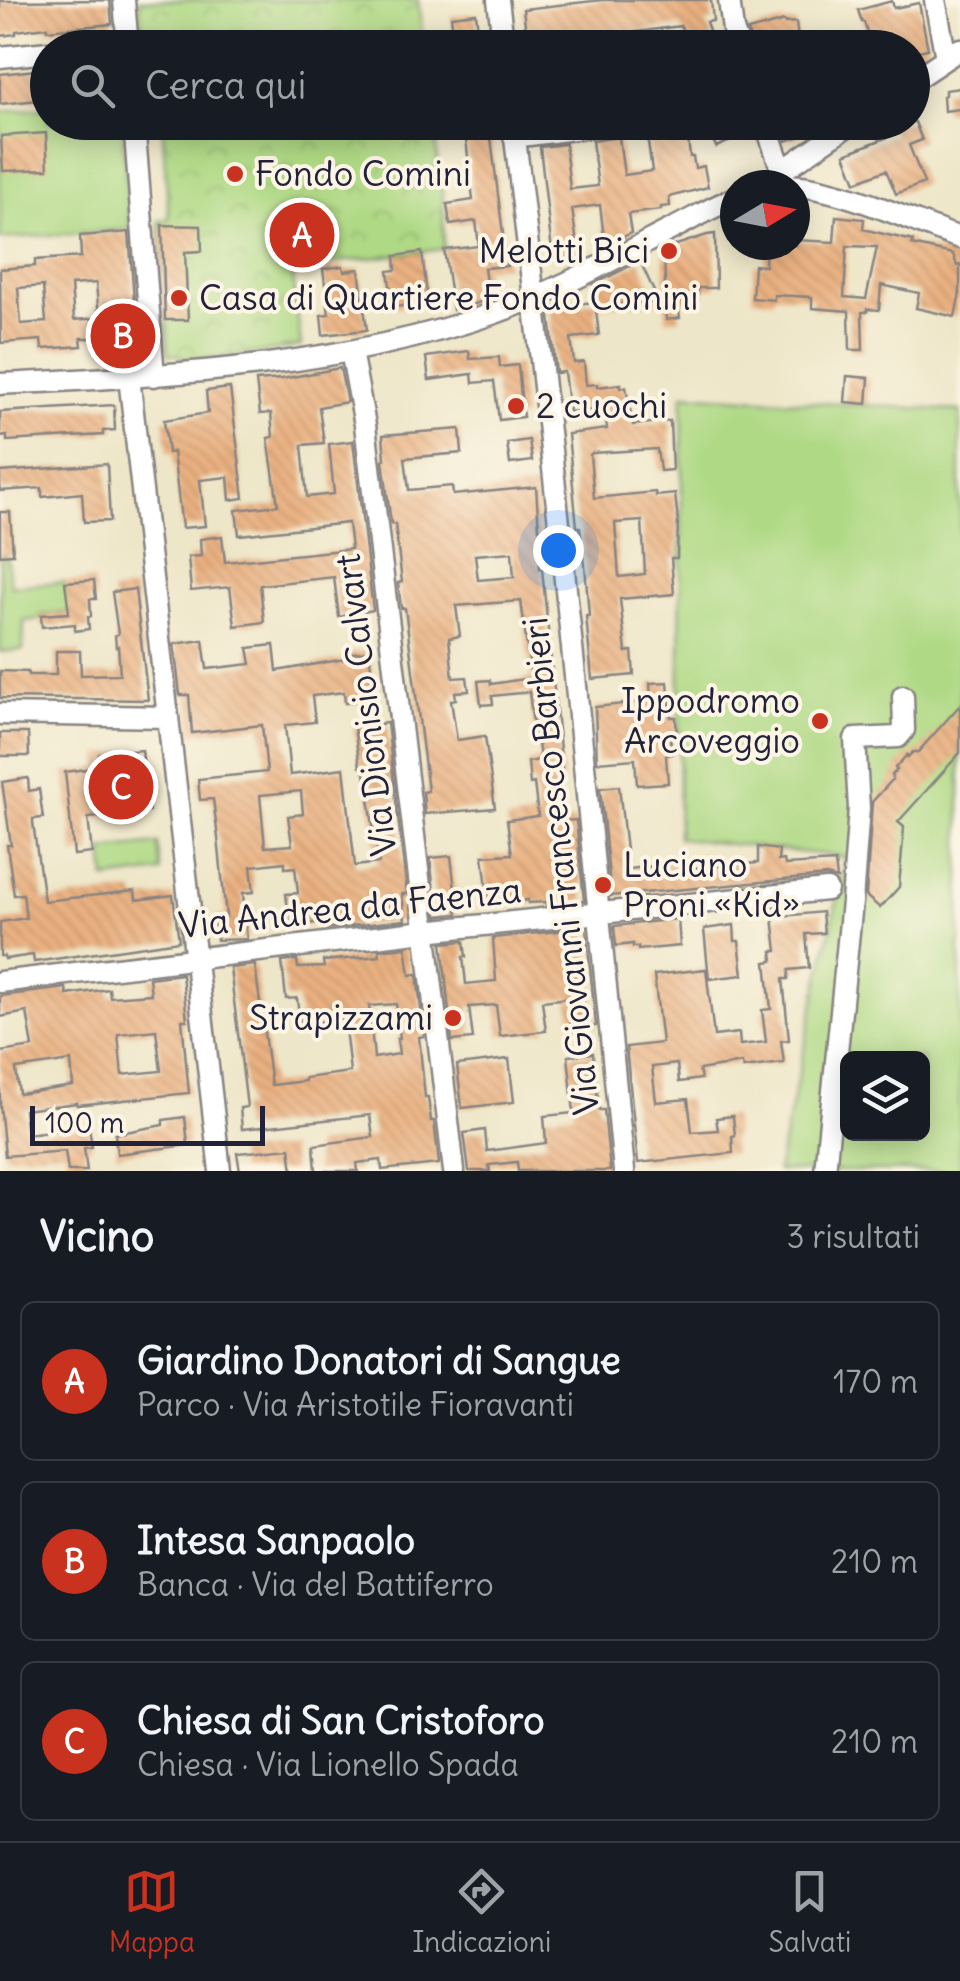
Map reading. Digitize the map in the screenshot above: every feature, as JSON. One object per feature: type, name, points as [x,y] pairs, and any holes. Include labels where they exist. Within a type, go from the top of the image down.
[{"type":"street","points":[[124,0],[127,30]]},
{"type":"street","points":[[502,0],[503,30]]},
{"type":"street","points":[[729,0],[734,30]]},
{"type":"street","points":[[930,70],[953,54],[935,0]]},
{"type":"street","points":[[0,56],[30,54]]},
{"type":"street","points":[[135,140],[154,376]]},
{"type":"street","name":"Via Giovanni Francesco Barbieri","points":[[515,140],[600,913],[624,1171]]},
{"type":"street","points":[[770,140],[778,170]]},
{"type":"street","points":[[793,170],[830,140]]},
{"type":"street","points":[[810,187],[960,238]]},
{"type":"street","points":[[0,384],[254,368],[442,330],[534,298],[720,205]]},
{"type":"street","name":"Via Dionisio Calvart","points":[[351,351],[365,425],[454,1171]]},
{"type":"street","points":[[129,378],[220,1171]]},
{"type":"street","points":[[825,1171],[859,808],[856,739],[898,737],[904,730],[902,696]]},
{"type":"street","points":[[0,714],[166,717]]},
{"type":"street","name":"Via Andrea da Faenza","points":[[0,982],[425,931],[827,890]]},
{"type":"green space","points":[[139,0],[418,0],[422,30],[142,30]]},
{"type":"green space","points":[[30,109],[30,140],[123,140],[130,229],[0,239],[0,112]]},
{"type":"green space","points":[[163,140],[435,140],[443,199],[444,249],[292,268],[301,346],[186,360],[168,355],[159,221],[169,219]]},
{"type":"green space","name":"Ippodromo Arcoveggio","points":[[683,394],[960,411],[960,1171],[777,1171],[846,860],[678,838]]},
{"type":"green space","points":[[0,555],[6,555],[11,586],[65,582],[75,612],[24,621],[23,650],[0,652]]},
{"type":"green space","points":[[158,844],[161,872],[106,879],[103,850]]},
{"type":"building","points":[[110,0],[112,24],[47,27],[0,36],[0,1]]},
{"type":"building","points":[[602,0],[711,0],[713,21],[706,22],[709,30],[682,30],[681,26],[651,30],[526,30],[523,9]]},
{"type":"building","points":[[892,1],[894,8],[919,3],[924,30],[866,30],[858,10]]},
{"type":"building","points":[[476,13],[478,30],[453,30],[451,16]]},
{"type":"building","points":[[784,21],[796,22],[797,30],[752,30]]},
{"type":"building","points":[[30,71],[30,101],[0,104],[0,74]]},
{"type":"building","points":[[960,88],[960,109],[944,111],[945,90]]},
{"type":"building","points":[[30,134],[30,140],[46,140],[48,169],[3,171],[1,136]]},
{"type":"building","points":[[466,140],[491,140],[507,266],[484,268],[488,300],[453,310],[444,250],[479,246],[476,221],[450,225],[447,204],[473,200]]},
{"type":"building","points":[[619,140],[624,175],[652,171],[648,140],[688,140],[690,157],[695,168],[704,166],[708,187],[669,197],[670,206],[661,210],[628,214],[631,233],[605,246],[600,205],[572,209],[579,257],[553,260],[540,147],[565,144],[570,189],[598,186],[592,141]]},
{"type":"building","points":[[713,140],[733,140],[716,147]]},
{"type":"building","points":[[880,140],[922,140],[909,145],[924,183],[896,194],[886,170],[856,182],[845,154]]},
{"type":"building","points":[[836,216],[864,219],[863,229],[953,254],[957,266],[960,265],[955,317],[916,308],[919,293],[881,285],[879,310],[862,312],[863,350],[850,350],[849,311],[812,308],[812,297],[752,298],[754,265],[765,266],[765,260],[810,260],[810,241],[834,242]],"holes":[[[847,246],[877,247],[866,299],[844,297]]]},
{"type":"building","points":[[162,225],[201,226],[202,251],[185,252],[188,320],[165,320]]},
{"type":"building","points":[[129,232],[137,343],[107,345],[107,338],[81,338],[82,346],[42,349],[41,340],[1,343],[0,269],[35,266],[35,260],[81,257],[80,236]],"holes":[[[96,283],[99,318],[74,320],[71,285]],[[43,286],[46,322],[21,324],[18,288]]]},
{"type":"building","points":[[715,234],[716,288],[698,288],[698,300],[678,302],[680,318],[666,320],[664,249]]},
{"type":"building","points":[[422,252],[428,303],[393,307],[388,271],[396,270],[395,256]]},
{"type":"building","points":[[640,261],[659,302],[596,306],[593,285]]},
{"type":"building","points":[[343,266],[344,271],[359,269],[367,330],[323,335],[321,315],[329,314],[323,269]]},
{"type":"building","points":[[595,302],[599,335],[571,338],[574,363],[584,362],[586,385],[626,387],[633,425],[670,421],[672,470],[660,471],[657,449],[590,455],[594,498],[675,494],[677,558],[671,558],[674,594],[620,599],[626,652],[632,651],[634,675],[592,679],[585,565],[577,527],[568,434],[607,429],[605,409],[569,412],[564,372],[556,373],[549,307]],"holes":[[[642,521],[645,574],[619,577],[615,523]]]},
{"type":"building","points":[[469,351],[470,359],[499,357],[500,367],[518,365],[523,417],[499,420],[494,381],[473,383],[472,374],[429,380],[426,357]]},
{"type":"building","points":[[340,368],[347,402],[319,407],[324,443],[302,445],[307,497],[334,494],[329,444],[353,441],[373,610],[339,617],[334,577],[260,585],[264,622],[235,626],[230,587],[191,591],[188,557],[201,556],[200,539],[222,536],[225,562],[351,549],[348,523],[239,535],[236,510],[278,505],[268,438],[273,437],[271,413],[260,414],[256,381]]},
{"type":"building","points":[[847,376],[869,378],[867,404],[845,402]]},
{"type":"building","points":[[230,388],[244,498],[230,500],[228,477],[200,480],[205,526],[182,528],[173,452],[168,453],[164,420],[208,413],[206,391]]},
{"type":"building","points":[[114,405],[115,430],[103,431],[103,435],[7,441],[7,436],[0,437],[0,412]]},
{"type":"building","points":[[460,429],[462,453],[405,458],[409,490],[452,486],[453,495],[536,487],[542,543],[538,543],[540,569],[563,780],[556,781],[563,821],[576,820],[584,901],[489,904],[483,856],[512,854],[507,820],[538,816],[528,762],[540,760],[529,692],[492,696],[493,704],[481,705],[478,681],[490,680],[491,684],[531,678],[521,601],[456,606],[460,636],[449,638],[453,678],[467,677],[469,691],[455,692],[456,699],[451,700],[457,740],[485,736],[495,808],[425,814],[423,792],[428,791],[405,608],[401,608],[398,583],[402,582],[395,524],[391,524],[383,435]],"holes":[[[512,552],[514,577],[478,580],[475,555]]]},
{"type":"building","points":[[529,440],[532,461],[510,464],[507,443]]},
{"type":"building","points":[[107,464],[110,521],[84,522],[82,493],[42,497],[42,488],[0,491],[0,472]]},
{"type":"building","points":[[0,512],[10,512],[13,554],[0,555]]},
{"type":"building","points":[[94,580],[96,599],[90,599],[89,629],[75,631],[75,624],[42,627],[41,615],[69,613],[65,582]]},
{"type":"building","points":[[135,589],[148,700],[0,698],[0,671],[56,675],[56,651],[80,651],[81,675],[120,674],[112,592]]},
{"type":"building","points":[[203,640],[207,669],[251,664],[248,648],[274,645],[277,671],[369,651],[375,699],[345,703],[344,692],[312,696],[315,722],[285,725],[290,775],[344,768],[355,866],[379,863],[354,727],[387,723],[407,894],[402,894],[405,920],[323,929],[323,922],[290,926],[286,894],[298,893],[295,867],[285,868],[285,862],[251,866],[254,892],[243,893],[247,939],[217,940],[215,917],[226,916],[218,838],[213,799],[200,800],[198,779],[267,772],[262,725],[192,733],[189,695],[180,695],[174,644]],"holes":[[[301,791],[303,814],[288,816],[292,845],[265,847],[260,795]]]},
{"type":"building","points":[[668,682],[677,737],[670,737],[672,754],[666,755],[668,783],[637,785],[635,759],[597,762],[595,707],[651,701],[650,683]]},
{"type":"building","points":[[960,705],[960,753],[898,822],[904,827],[899,887],[880,908],[866,896],[872,802],[892,780],[895,768],[907,755],[918,752]]},
{"type":"building","points":[[0,733],[28,733],[29,756],[0,756]]},
{"type":"building","points":[[142,750],[149,812],[88,818],[92,853],[74,855],[65,772],[100,767],[99,754]]},
{"type":"building","points":[[28,778],[29,791],[39,789],[43,818],[33,819],[33,823],[44,901],[135,891],[136,900],[173,895],[179,941],[34,962],[33,955],[5,959],[0,956],[0,922],[26,918],[23,894],[14,895],[2,782]]},
{"type":"building","points":[[619,786],[628,869],[683,863],[683,869],[758,863],[758,847],[779,850],[778,861],[784,860],[785,865],[835,862],[837,879],[826,876],[611,896],[600,788]]},
{"type":"building","points":[[451,856],[458,914],[437,916],[430,858]]},
{"type":"building","points":[[822,912],[824,933],[806,934],[809,968],[789,970],[788,979],[783,979],[789,1040],[781,1041],[784,1063],[743,1068],[742,1063],[699,1070],[701,1079],[679,1082],[677,1064],[652,1067],[656,1102],[688,1099],[692,1132],[718,1130],[716,1118],[733,1116],[733,1153],[638,1163],[626,1047],[662,1043],[654,975],[706,969],[714,1036],[739,1033],[740,1045],[766,1042],[762,1010],[771,1009],[766,962],[773,961],[772,951],[777,951],[773,917]]},
{"type":"building","points":[[678,919],[680,946],[638,950],[633,944],[616,946],[614,926]]},
{"type":"building","points":[[734,925],[743,975],[709,979],[704,929]]},
{"type":"building","points":[[586,928],[596,1026],[572,1029],[569,998],[542,1001],[546,1031],[500,1036],[496,1005],[469,1007],[473,1039],[452,1041],[442,943],[464,941],[466,984],[496,981],[493,938]]},
{"type":"building","points":[[406,947],[410,975],[417,974],[425,1097],[434,1121],[439,1164],[382,1170],[381,1160],[357,1163],[358,1171],[316,1171],[314,1145],[373,1137],[370,1115],[242,1129],[240,1108],[247,1107],[230,968],[255,965],[271,1085],[305,1081],[350,1072],[344,1019],[300,1024],[297,998],[286,999],[282,962],[297,960],[298,968],[324,967],[323,961],[380,956],[379,950]],"holes":[[[396,1004],[399,1054],[374,1058],[369,1006]]]},
{"type":"building","points":[[182,974],[189,1093],[24,1110],[27,1134],[89,1126],[92,1147],[84,1148],[87,1171],[68,1171],[65,1151],[5,1156],[0,1052],[33,1047],[27,1012],[0,1017],[0,996],[66,988],[67,995],[109,989],[110,997],[151,994],[149,978]],"holes":[[[156,1030],[161,1071],[122,1075],[118,1034]],[[71,1061],[73,1086],[19,1094],[16,1069]]]},
{"type":"building","points":[[593,1053],[610,1171],[518,1171],[517,1162],[489,1165],[490,1171],[469,1171],[464,1133],[485,1130],[487,1151],[546,1143],[544,1116],[574,1113],[568,1056]]},
{"type":"building","points":[[509,1059],[514,1102],[462,1108],[457,1065]]},
{"type":"building","points":[[185,1117],[188,1145],[117,1154],[115,1134]]},
{"type":"building","points":[[290,1148],[293,1171],[240,1171],[237,1153]]},
{"type":"place","name":"Fondo Comini","points":[[235,174]]},
{"type":"place","name":"Giardino Donatori di Sangue","points":[[302,235]]},
{"type":"place","name":"Melotti Bici","points":[[669,251]]},
{"type":"place","name":"Casa di Quartiere Fondo Comini","points":[[179,298]]},
{"type":"place","name":"Intesa Sanpaolo","points":[[123,336]]},
{"type":"place","name":"2 cuochi","points":[[516,406]]},
{"type":"place","name":"Ippodromo Arcoveggio","points":[[820,721]]},
{"type":"place","name":"Chiesa di San Cristoforo","points":[[121,787]]},
{"type":"place","name":"Luciano Proni «Kid»","points":[[603,885]]},
{"type":"place","name":"Strapizzami","points":[[453,1018]]}]
